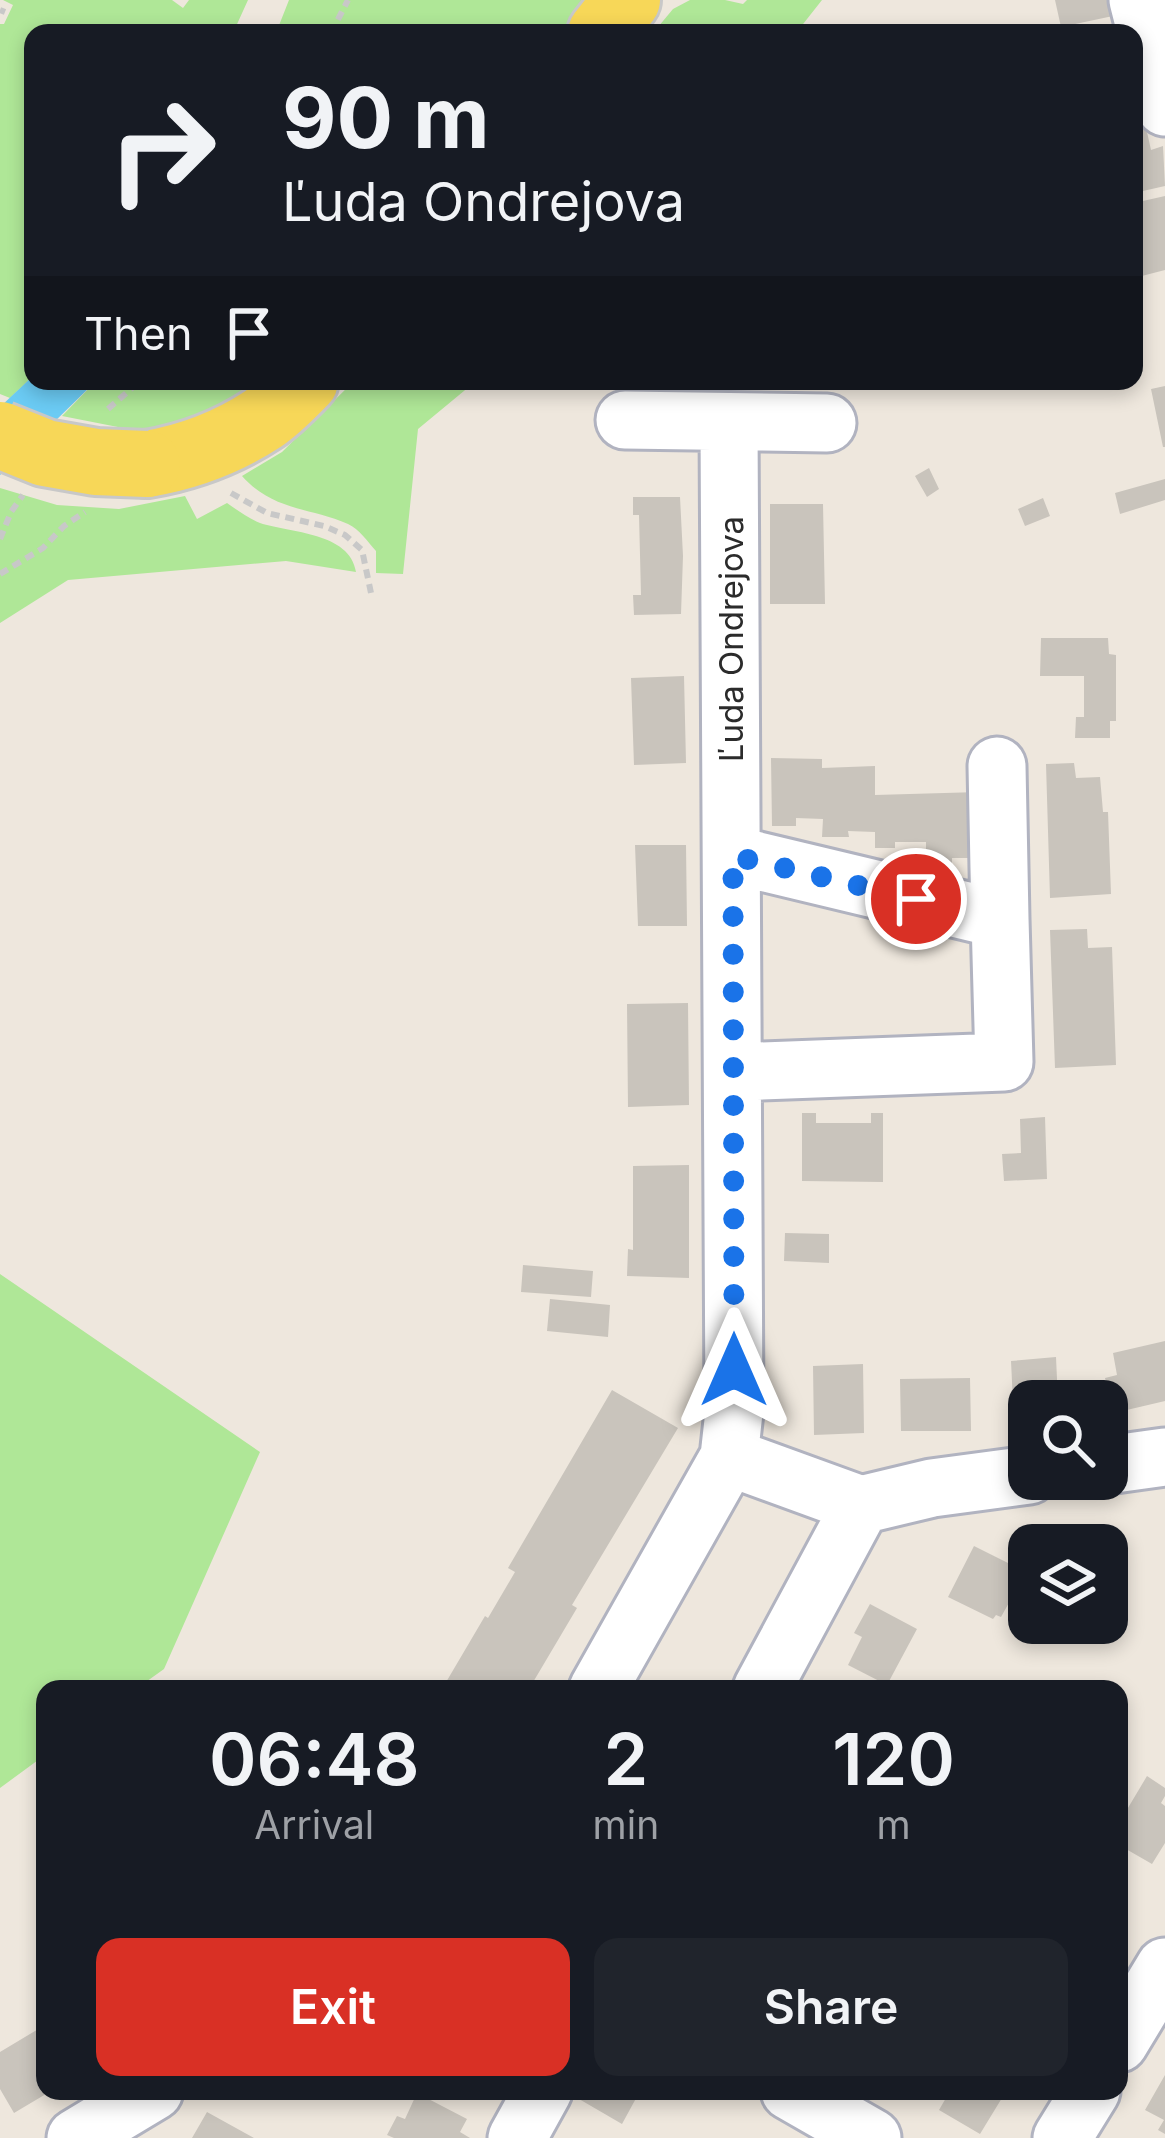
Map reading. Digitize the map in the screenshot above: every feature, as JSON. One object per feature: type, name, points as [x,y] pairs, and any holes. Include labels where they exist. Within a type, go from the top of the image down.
[{"type":"main road","points":[[608,24],[627,0]]},
{"type":"main road","points":[[0,435],[45,453],[147,464],[210,446],[265,418],[295,390]]},
{"type":"street","points":[[1138,0],[1165,107]]},
{"type":"street","points":[[625,420],[827,423]]},
{"type":"street","name":"Ľuda Ondrejova","points":[[603,1680],[729,1457],[734,1412],[729,422]]},
{"type":"street","points":[[734,1072],[1004,1062],[997,766]]},
{"type":"street","points":[[733,856],[1000,919]]},
{"type":"street","points":[[729,1457],[861,1505],[932,1488],[1008,1478]]},
{"type":"street","points":[[1128,1462],[1165,1457]]},
{"type":"street","points":[[767,1680],[861,1505]]},
{"type":"street","points":[[1128,2029],[1165,1967]]},
{"type":"street","points":[[76,2138],[139,2100]]},
{"type":"street","points":[[517,2138],[538,2100]]},
{"type":"street","points":[[806,2100],[872,2138]]},
{"type":"street","points":[[1062,2138],[1085,2100]]},
{"type":"path","points":[[114,403],[129,390]]},
{"type":"path","points":[[210,446],[233,496],[267,513],[324,526],[345,535],[362,550],[371,593]]},
{"type":"path","points":[[0,574],[44,548],[83,512],[103,512]]},
{"type":"green space","points":[[3,0],[172,0],[183,8],[189,0],[248,0],[237,24],[24,24],[24,385],[10,398],[0,394],[0,24],[13,5]]},
{"type":"green space","points":[[289,0],[586,0],[567,24],[280,24]]},
{"type":"green space","points":[[690,0],[743,4],[747,0],[822,0],[803,24],[660,24],[673,9]]},
{"type":"green space","points":[[87,390],[260,390],[168,430],[128,429],[62,416]]},
{"type":"green space","points":[[345,390],[465,390],[418,429],[403,574],[376,573],[376,551],[352,526],[279,502],[242,476],[282,452]]},
{"type":"green space","points":[[0,488],[57,505],[119,509],[185,496],[197,519],[227,503],[260,523],[331,542],[343,549],[356,572],[286,561],[68,580],[0,623]]},
{"type":"green space","points":[[0,1274],[260,1452],[164,1669],[149,1680],[36,1680],[36,1762],[0,1788]]},
{"type":"water","points":[[24,384],[24,390],[87,390],[0,475],[0,407]]},
{"type":"building","points":[[1055,0],[1110,0],[1113,16],[1060,24]]},
{"type":"building","points":[[1143,114],[1151,150],[1163,146],[1165,186],[1143,191]]},
{"type":"building","points":[[1165,196],[1165,270],[1143,276],[1143,201]]},
{"type":"building","points":[[1165,386],[1165,447],[1163,447],[1151,389]]},
{"type":"building","points":[[929,468],[939,489],[927,497],[915,476]]},
{"type":"building","points":[[1165,479],[1165,500],[1120,514],[1115,493]]},
{"type":"building","points":[[633,497],[680,497],[681,614],[634,615],[633,595],[641,595],[639,515],[633,515]]},
{"type":"building","points":[[1043,498],[1050,516],[1025,526],[1018,509]]},
{"type":"building","points":[[770,504],[823,504],[825,604],[770,604]]},
{"type":"building","points":[[1041,638],[1108,638],[1109,654],[1116,655],[1116,721],[1110,721],[1110,738],[1075,738],[1076,717],[1084,717],[1084,676],[1040,676]]},
{"type":"building","points":[[684,676],[686,763],[634,765],[631,678]]},
{"type":"building","points":[[771,758],[822,759],[822,768],[875,766],[875,795],[979,792],[979,858],[926,863],[926,842],[895,842],[895,848],[875,848],[875,832],[822,837],[823,819],[796,818],[796,826],[772,826]]},
{"type":"building","points":[[1074,763],[1076,778],[1100,777],[1103,812],[1108,812],[1111,894],[1050,898],[1046,764]]},
{"type":"building","points":[[635,845],[686,845],[687,926],[638,926]]},
{"type":"building","points":[[1087,929],[1088,948],[1112,947],[1116,1065],[1055,1068],[1050,930]]},
{"type":"building","points":[[688,1003],[689,1105],[628,1107],[627,1004]]},
{"type":"building","points":[[802,1113],[816,1113],[816,1123],[871,1123],[871,1113],[883,1113],[883,1182],[802,1181]]},
{"type":"building","points":[[1045,1117],[1047,1179],[1004,1181],[1002,1154],[1021,1153],[1020,1119]]},
{"type":"building","points":[[689,1165],[689,1278],[627,1276],[628,1249],[633,1250],[633,1166]]},
{"type":"building","points":[[785,1233],[829,1234],[829,1263],[784,1261]]},
{"type":"building","points":[[523,1265],[593,1271],[591,1297],[521,1292]]},
{"type":"building","points":[[550,1299],[610,1305],[608,1337],[547,1331]]},
{"type":"building","points":[[1165,1341],[1165,1401],[1128,1410],[1128,1380],[1106,1380],[1117,1375],[1113,1353]]},
{"type":"building","points":[[1056,1357],[1057,1380],[1012,1380],[1011,1361]]},
{"type":"building","points":[[863,1364],[864,1433],[814,1435],[813,1366]]},
{"type":"building","points":[[970,1378],[971,1431],[901,1431],[900,1379]]},
{"type":"building","points":[[612,1390],[678,1428],[572,1605],[577,1608],[534,1680],[447,1680],[515,1572],[508,1568]]},
{"type":"building","points":[[974,1546],[1008,1563],[1008,1604],[1001,1617],[993,1619],[948,1597]]},
{"type":"building","points":[[870,1604],[917,1629],[890,1680],[877,1680],[848,1665],[862,1637],[854,1633]]},
{"type":"building","points":[[1147,1776],[1165,1788],[1161,1803],[1165,1806],[1165,1843],[1152,1864],[1128,1850],[1128,1808]]},
{"type":"building","points":[[36,2030],[36,2100],[14,2113],[0,2089],[0,2052]]},
{"type":"building","points":[[1165,2075],[1165,2134],[1158,2130],[1164,2120],[1145,2110]]},
{"type":"building","points":[[414,2100],[430,2100],[467,2119],[460,2132],[470,2138],[387,2135],[397,2116],[405,2119]]},
{"type":"building","points":[[581,2100],[635,2100],[622,2124]]},
{"type":"building","points":[[945,2100],[1001,2100],[980,2134],[939,2110]]},
{"type":"building","points":[[207,2112],[254,2138],[192,2138]]},
{"type":"route","points":[[734,1370],[733,856],[916,899]]}]
